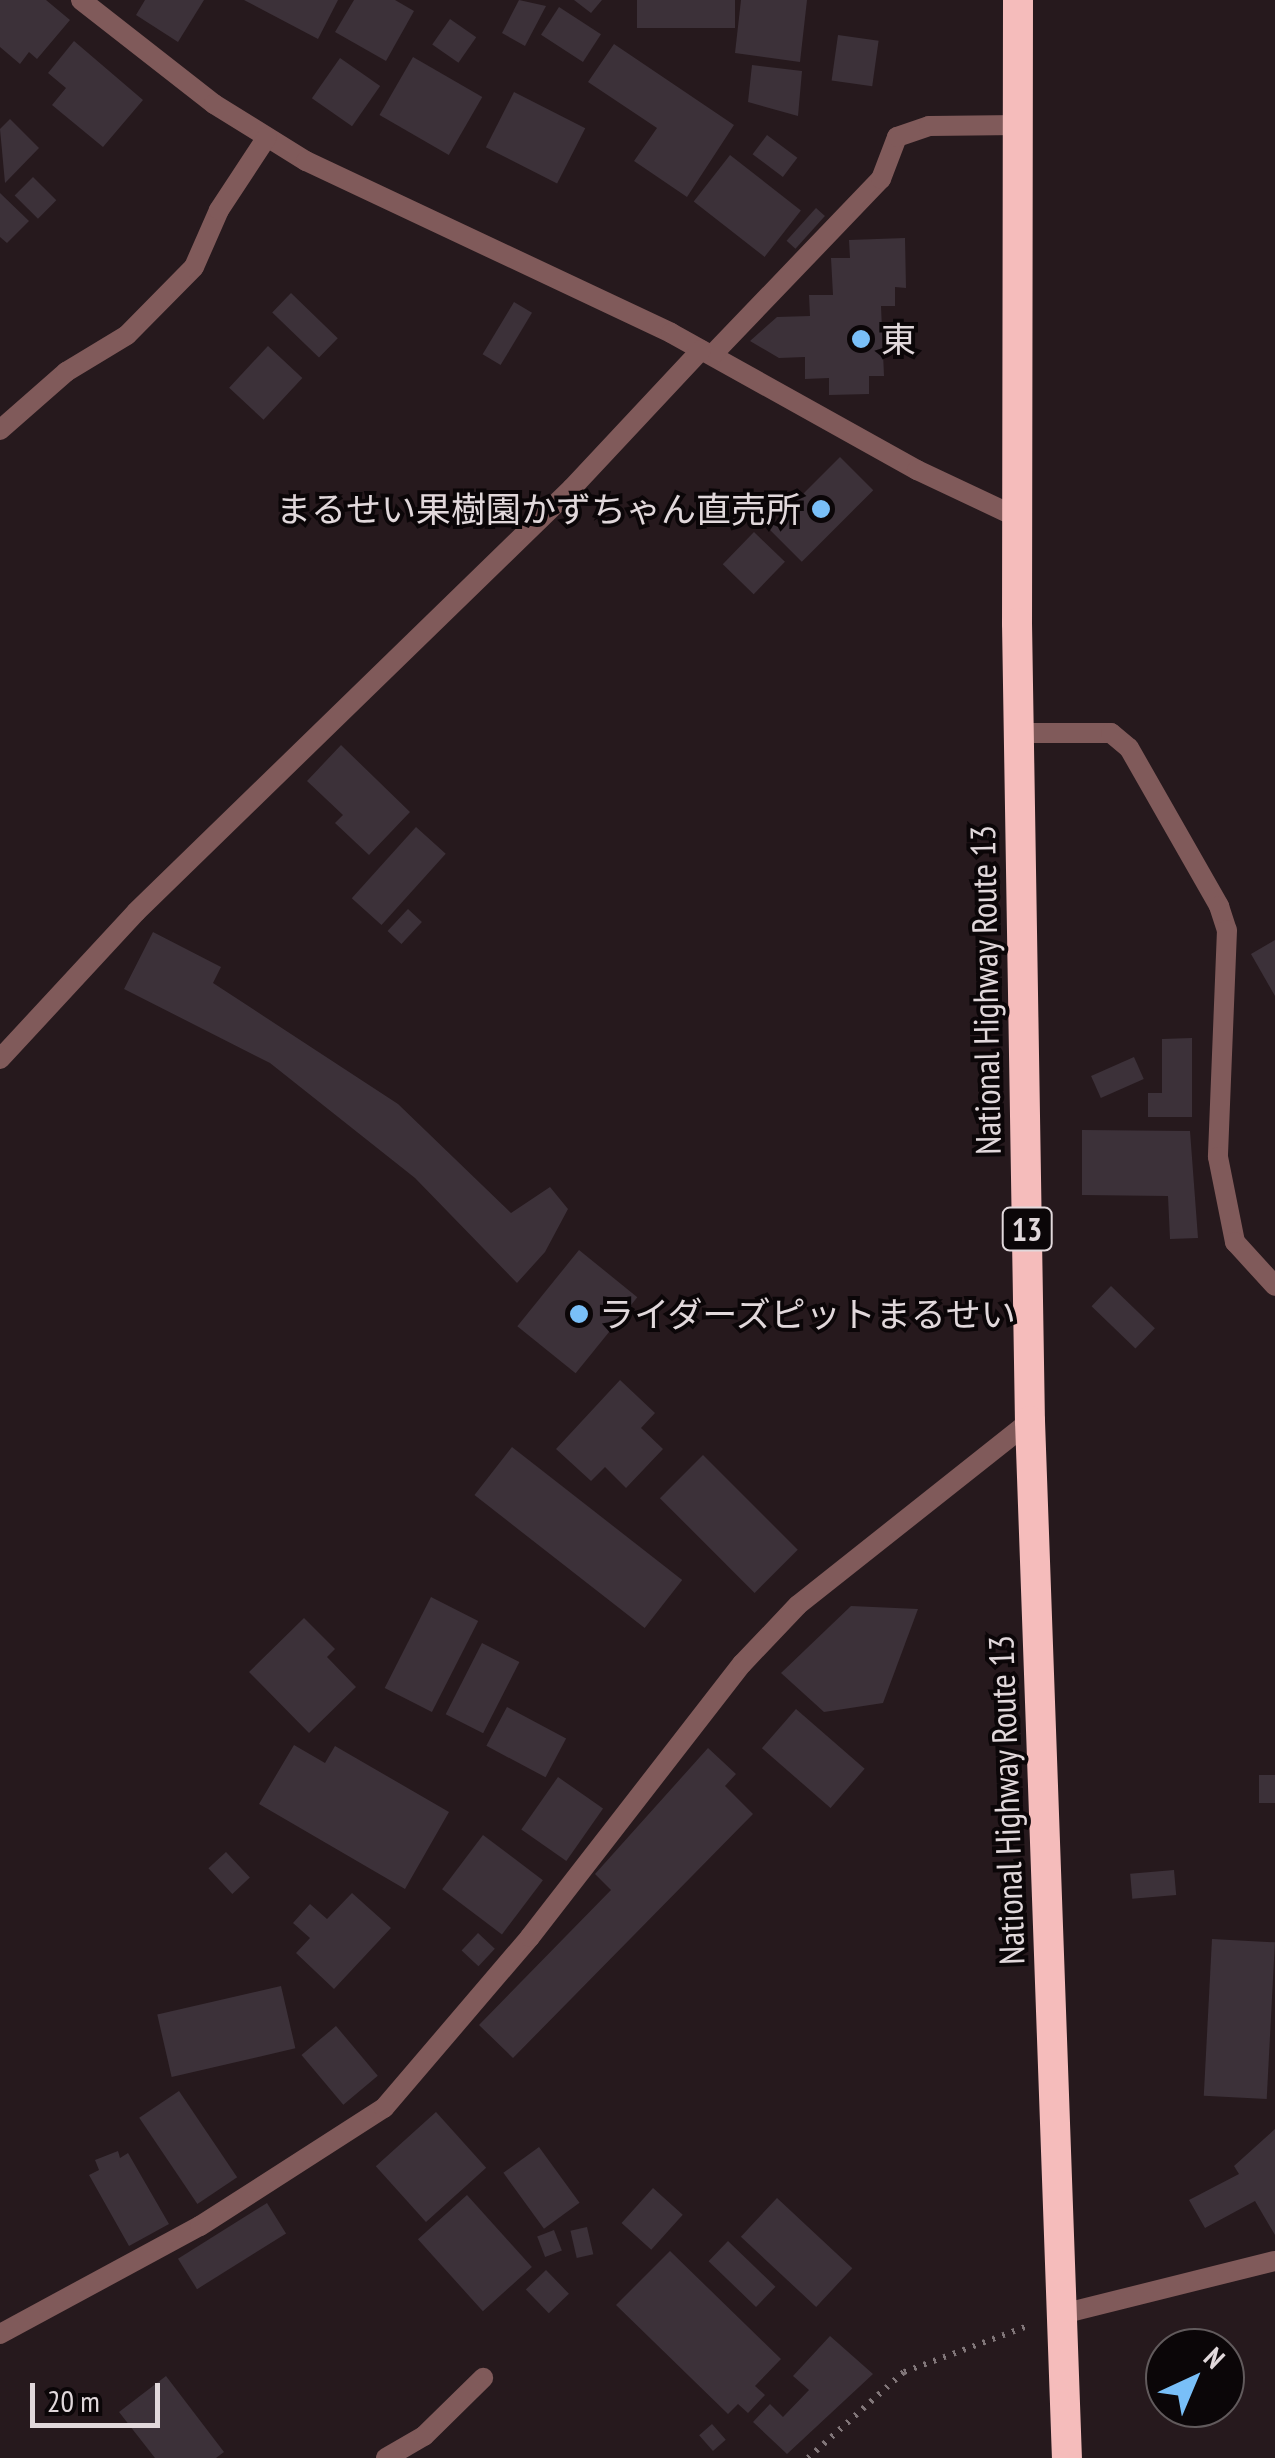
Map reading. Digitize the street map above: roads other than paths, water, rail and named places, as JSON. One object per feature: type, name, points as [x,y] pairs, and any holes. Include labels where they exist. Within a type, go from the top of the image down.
[{"type":"highway","name":"National Highway Route 13","points":[[1018,0],[1018,734],[1030,1421],[1067,2458]]},
{"type":"street","points":[[80,0],[306,161],[706,352],[1017,517]]},
{"type":"street","points":[[0,1059],[136,912],[882,180],[897,137],[928,126],[1018,125]]},
{"type":"street","points":[[0,430],[66,372],[127,335],[194,267],[220,210],[266,136]]},
{"type":"street","points":[[1018,734],[1111,733],[1129,748],[1219,906],[1228,930],[1218,1157],[1235,1242],[1275,1286]]},
{"type":"street","points":[[0,2334],[200,2226],[384,2108],[530,1937],[764,1640],[798,1605],[1030,1421]]},
{"type":"street","points":[[1062,2314],[1275,2261]]},
{"type":"street","points":[[386,2458],[424,2436],[483,2378]]},
{"type":"place","name":"東","points":[[861,339]]},
{"type":"place","name":"まるせい果樹園かずちゃん直売所","points":[[821,509]]},
{"type":"place","name":"ライダーズピットまるせい","points":[[579,1314]]}]
